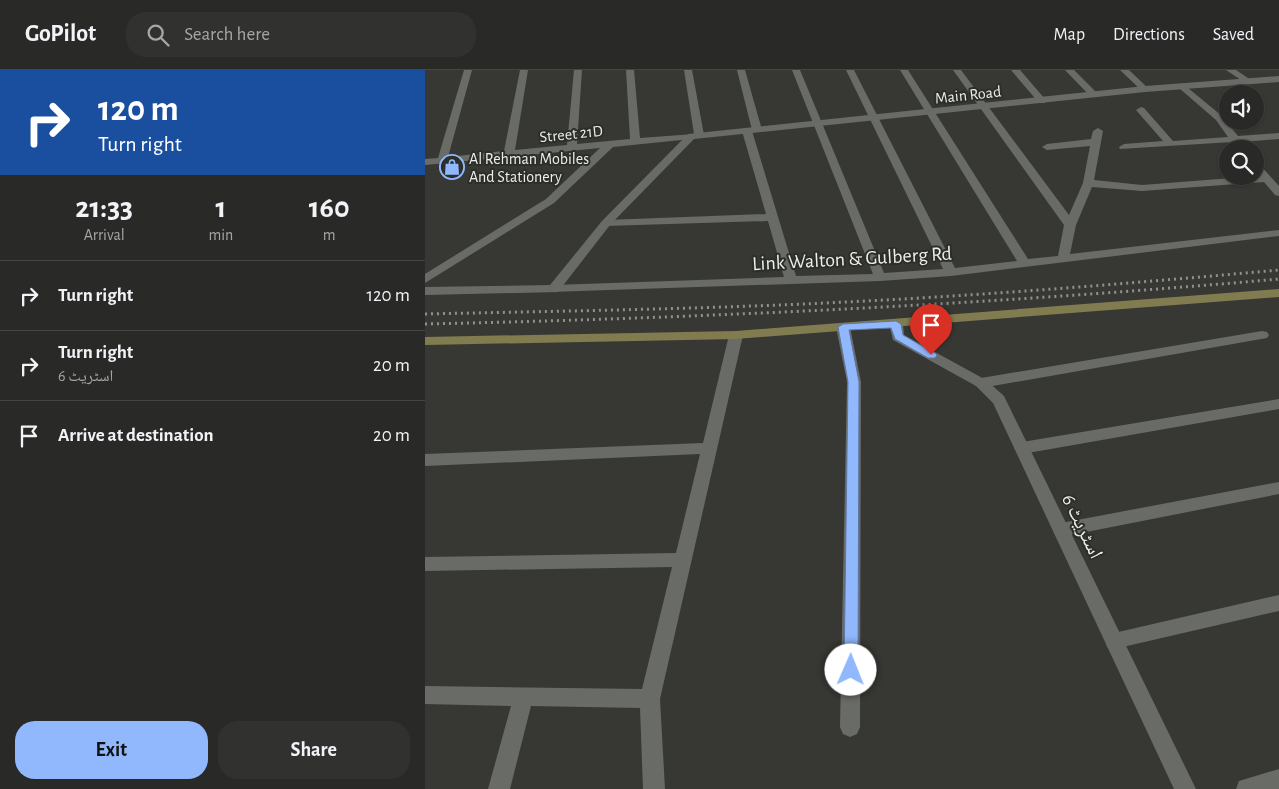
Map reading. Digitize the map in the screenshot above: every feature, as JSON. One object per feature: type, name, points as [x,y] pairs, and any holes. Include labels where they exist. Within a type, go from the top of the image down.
[{"type":"main road","points":[[425,341],[737,335],[1279,293]]},
{"type":"street","points":[[425,174],[446,160],[468,70]]},
{"type":"street","points":[[509,154],[524,70]]},
{"type":"street","points":[[572,148],[578,70]]},
{"type":"street","points":[[631,70],[635,142]]},
{"type":"street","points":[[554,289],[606,223],[695,136],[688,70]]},
{"type":"street","points":[[741,70],[752,130],[772,217],[791,280]]},
{"type":"street","points":[[796,70],[880,277]]},
{"type":"street","points":[[850,70],[951,272]]},
{"type":"street","points":[[904,70],[1025,264]]},
{"type":"street","points":[[957,70],[1070,225]]},
{"type":"street","points":[[1015,70],[1042,101]]},
{"type":"street","points":[[1069,70],[1093,94]]},
{"type":"street","points":[[1124,70],[1145,89]]},
{"type":"street","points":[[1230,70],[1247,80],[1279,79]]},
{"type":"street","points":[[1247,80],[1253,77],[1279,74]]},
{"type":"street","name":"Main Road","points":[[695,136],[1042,101],[1093,94],[1247,80]]},
{"type":"street","points":[[1182,86],[1219,118],[1235,140],[1279,136]]},
{"type":"street","points":[[1141,110],[1171,144]]},
{"type":"street","points":[[1063,260],[1070,225],[1088,183],[1099,131]]},
{"type":"street","name":"Street 21D","points":[[425,162],[695,136]]},
{"type":"street","points":[[1124,147],[1219,141]]},
{"type":"street","points":[[1047,147],[1096,142]]},
{"type":"street","points":[[425,279],[550,201],[610,144]]},
{"type":"street","points":[[1264,179],[1279,193]]},
{"type":"street","points":[[1088,183],[1142,188],[1219,182]]},
{"type":"street","points":[[606,223],[772,217]]},
{"type":"street","name":"Link Walton & Gulberg Rd","points":[[425,291],[554,289],[880,277],[951,272],[1063,260],[1279,233]]},
{"type":"street","name":"اسٹریٹ 6","points":[[896,324],[898,337],[981,383],[999,400],[1185,789]]},
{"type":"street","points":[[843,327],[854,382],[850,728]]},
{"type":"street","points":[[654,789],[650,699],[737,335]]},
{"type":"street","points":[[981,383],[1262,335]]},
{"type":"street","points":[[1022,448],[1279,404]]},
{"type":"street","points":[[425,460],[710,448]]},
{"type":"street","points":[[1061,530],[1279,488]]},
{"type":"street","points":[[425,564],[683,560]]},
{"type":"street","points":[[1114,640],[1279,603]]},
{"type":"street","points":[[425,695],[650,699]]},
{"type":"street","points":[[499,789],[523,696]]},
{"type":"street","points":[[1247,789],[1279,780]]},
{"type":"railway","points":[[425,314],[846,302],[955,296],[1279,270]]},
{"type":"railway","points":[[425,324],[639,318],[852,309],[1066,296],[1279,279]]},
{"type":"place","name":"Al Rehman Mobiles And Stationery","points":[[452,167]]},
{"type":"route","points":[[851,670],[854,382],[843,327],[896,324],[898,337],[931,355]]}]
